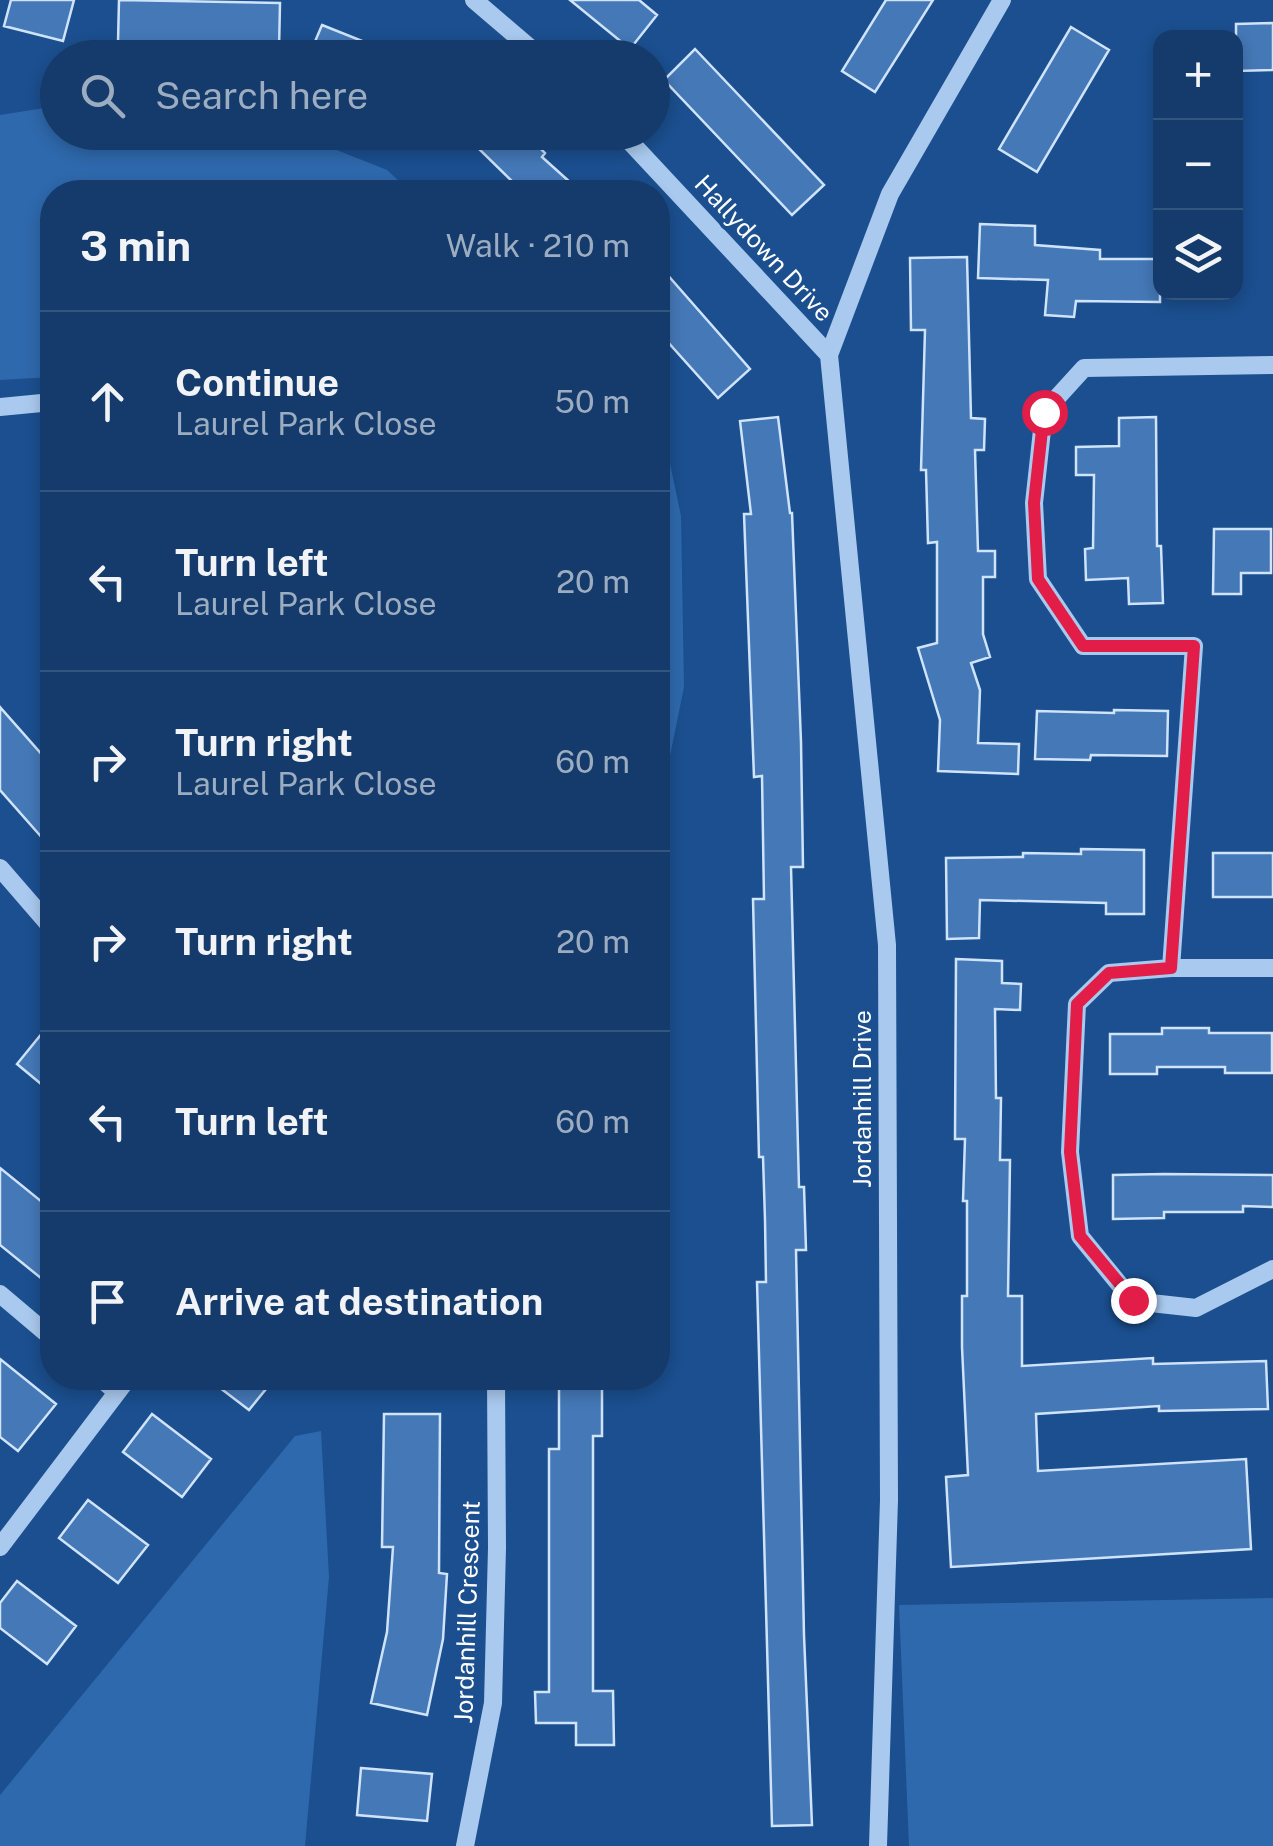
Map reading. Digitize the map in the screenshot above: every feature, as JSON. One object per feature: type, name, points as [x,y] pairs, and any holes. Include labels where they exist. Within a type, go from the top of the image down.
[{"type":"street","points":[[474,0],[521,40]]},
{"type":"street","points":[[829,355],[890,194],[1002,0]]},
{"type":"street","name":"Hallydown Drive","points":[[638,150],[666,180]]},
{"type":"street","name":"Hallydown Drive","points":[[670,185],[829,355]]},
{"type":"street","name":"Jordanhill Drive","points":[[829,355],[887,945],[889,1500],[878,1846]]},
{"type":"street","points":[[1171,968],[1194,646],[1083,646],[1038,579],[1034,503],[1044,412],[1084,368],[1273,365]]},
{"type":"street","points":[[0,407],[40,403]]},
{"type":"street","points":[[0,868],[40,914]]},
{"type":"street","points":[[1273,968],[1171,968],[1109,973],[1077,1004],[1070,1152],[1080,1236],[1133,1300],[1196,1308],[1273,1269]]},
{"type":"street","points":[[0,1294],[40,1328]]},
{"type":"street","points":[[0,1547],[118,1390]]},
{"type":"street","name":"Jordanhill Crescent","points":[[466,1846],[493,1703],[496,1390]]},
{"type":"shaded area","points":[[40,109],[40,150],[337,150],[387,170],[398,180],[40,180],[40,378],[0,380],[0,115]]},
{"type":"shaded area","points":[[670,464],[681,516],[684,687],[670,756]]},
{"type":"shaded area","points":[[321,1431],[329,1577],[305,1846],[0,1846],[0,1795],[295,1436]]},
{"type":"shaded area","points":[[1273,1598],[1273,1846],[909,1846],[899,1605]]},
{"type":"building","points":[[11,0],[74,0],[63,40],[4,26]]},
{"type":"building","points":[[119,0],[280,3],[279,40],[118,40]]},
{"type":"building","points":[[570,0],[639,0],[657,15],[637,40],[619,40]]},
{"type":"building","points":[[886,0],[933,0],[875,92],[842,71]]},
{"type":"building","points":[[1273,23],[1273,70],[1243,71],[1243,30],[1236,30],[1236,24]]},
{"type":"building","points":[[322,25],[360,40],[316,40]]},
{"type":"building","points":[[1071,27],[1109,50],[1037,172],[999,149]]},
{"type":"building","points":[[695,49],[824,185],[792,215],[670,86],[670,74]]},
{"type":"building","points":[[480,150],[542,150],[542,157],[568,180],[511,180]]},
{"type":"building","points":[[980,224],[1035,226],[1035,245],[1100,250],[1100,259],[1153,259],[1153,300],[1160,302],[1076,301],[1074,317],[1045,315],[1048,280],[978,278]]},
{"type":"building","points":[[967,257],[971,418],[985,419],[984,450],[975,450],[978,551],[995,551],[995,577],[983,577],[983,634],[990,657],[971,663],[980,690],[978,743],[1019,744],[1018,774],[938,771],[940,720],[918,648],[937,643],[937,542],[928,543],[926,470],[921,470],[925,330],[911,330],[910,258]]},
{"type":"building","points":[[670,278],[750,369],[718,398],[670,344]]},
{"type":"building","points":[[778,417],[792,513],[801,742],[803,867],[791,867],[799,1187],[804,1187],[806,1250],[796,1250],[812,1825],[772,1826],[757,1282],[766,1282],[765,1220],[763,1157],[759,1157],[753,899],[764,899],[762,776],[754,777],[744,514],[751,514],[740,421]]},
{"type":"building","points":[[1156,417],[1157,546],[1161,546],[1163,603],[1129,604],[1128,578],[1086,580],[1085,549],[1093,548],[1094,475],[1076,475],[1076,447],[1119,446],[1119,418]]},
{"type":"building","points":[[1214,529],[1271,529],[1271,573],[1241,573],[1241,594],[1213,594]]},
{"type":"building","points":[[0,707],[40,752],[40,835],[0,790]]},
{"type":"building","points":[[1037,711],[1168,711],[1167,756],[1035,759]]},
{"type":"building","points":[[1081,849],[1144,850],[1144,914],[1106,914],[1106,903],[980,900],[979,938],[947,939],[946,858],[1081,854]]},
{"type":"building","points":[[1213,853],[1273,853],[1273,897],[1213,897]]},
{"type":"building","points":[[956,959],[1002,961],[1002,983],[1021,984],[1020,1010],[995,1009],[996,1098],[1001,1098],[1000,1160],[1010,1160],[1008,1296],[1022,1296],[1022,1366],[1153,1358],[1153,1364],[1266,1361],[1268,1409],[1159,1411],[1159,1406],[1036,1414],[1038,1471],[1246,1459],[1251,1549],[951,1567],[946,1477],[968,1475],[962,1347],[962,1296],[967,1296],[967,1201],[963,1201],[965,1139],[955,1139]]},
{"type":"building","points":[[1162,1028],[1272,1033],[1272,1073],[1225,1073],[1225,1067],[1157,1067],[1157,1074],[1110,1074],[1110,1034],[1162,1034]]},
{"type":"building","points":[[40,1036],[40,1083],[17,1064]]},
{"type":"building","points":[[0,1168],[40,1200],[40,1277],[0,1245]]},
{"type":"building","points":[[1113,1175],[1273,1175],[1273,1207],[1243,1206],[1243,1212],[1164,1212],[1164,1218],[1113,1219]]},
{"type":"building","points":[[0,1359],[56,1404],[18,1451],[0,1437]]},
{"type":"building","points":[[223,1390],[265,1390],[249,1410]]},
{"type":"building","points":[[559,1390],[602,1390],[602,1436],[593,1436],[593,1691],[613,1691],[614,1745],[576,1745],[576,1723],[536,1723],[535,1692],[549,1692],[549,1449],[559,1449]]},
{"type":"building","points":[[152,1414],[211,1459],[182,1497],[123,1452]]},
{"type":"building","points":[[384,1414],[440,1414],[439,1573],[447,1574],[443,1639],[427,1715],[371,1703],[387,1632],[393,1547],[382,1547]]},
{"type":"building","points":[[88,1500],[148,1545],[118,1583],[59,1538]]},
{"type":"building","points":[[17,1581],[76,1626],[47,1664],[0,1628],[0,1603]]},
{"type":"building","points":[[361,1768],[432,1774],[427,1821],[357,1815]]},
{"type":"route","points":[[1044,412],[1034,503],[1038,579],[1083,646],[1194,646],[1171,968],[1109,973],[1077,1004],[1070,1152],[1080,1236],[1133,1300]]}]
